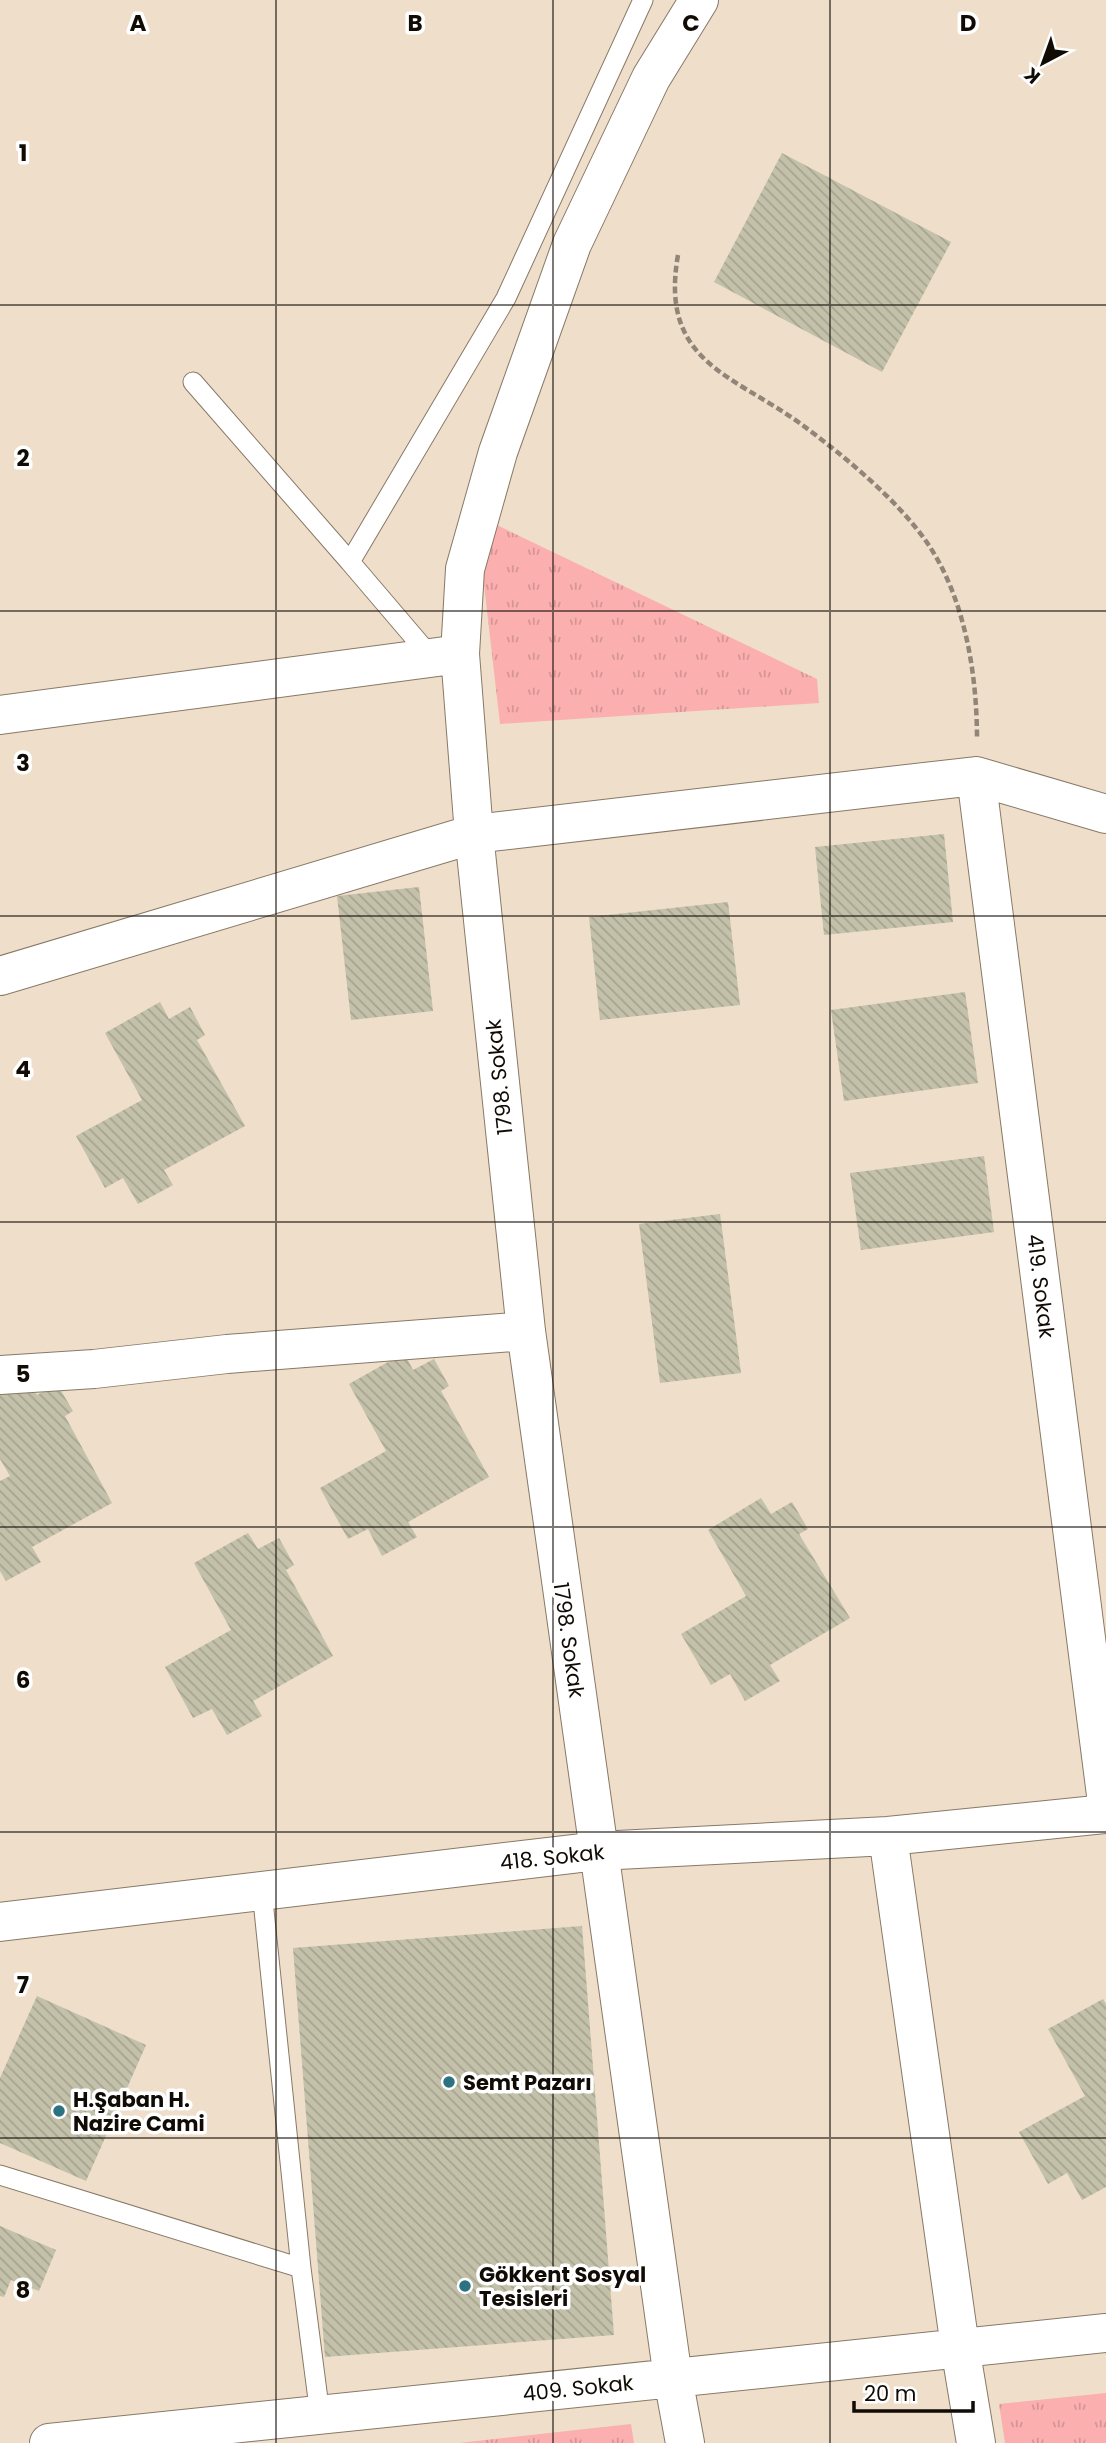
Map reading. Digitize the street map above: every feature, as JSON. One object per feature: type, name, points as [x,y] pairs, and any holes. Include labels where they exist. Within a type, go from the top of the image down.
[{"type":"street","name":"1798. Sokak","points":[[685,2443],[673,2378],[526,1331],[474,834],[445,656],[465,569],[498,452],[572,244],[651,78],[699,0]]},
{"type":"street","points":[[0,715],[445,656]]},
{"type":"street","points":[[0,976],[474,834],[976,776],[1106,814]]},
{"type":"street","name":"419. Sokak","points":[[976,776],[1106,1795]]},
{"type":"street","points":[[0,1375],[526,1331]]},
{"type":"street","name":"418. Sokak","points":[[0,1922],[598,1851],[888,1836],[1106,1814]]},
{"type":"street","points":[[888,1836],[976,2443]]},
{"type":"street","name":"409. Sokak","points":[[49,2443],[1106,2333]]},
{"type":"lane","points":[[349,562],[506,298],[643,0]]},
{"type":"lane","points":[[193,382],[349,562],[445,656]]},
{"type":"lane","points":[[262,1891],[301,2268],[320,2414]]},
{"type":"lane","points":[[0,2175],[301,2268]]},
{"type":"path","points":[[678,255],[674,294],[685,332],[696,349],[725,378],[763,398],[833,448],[867,478],[915,527],[941,567],[952,589],[969,653],[976,721],[976,776]]},
{"type":"green space","points":[[476,515],[817,679],[819,703],[500,724]]},
{"type":"green space","points":[[1106,2393],[1106,2443],[1005,2443],[999,2404]]},
{"type":"green space","points":[[631,2424],[634,2443],[459,2443]]},
{"type":"building","points":[[782,153],[951,242],[882,372],[714,282]]},
{"type":"building","points":[[944,834],[953,922],[824,935],[815,847]]},
{"type":"building","points":[[419,887],[433,1011],[351,1020],[337,896]]},
{"type":"building","points":[[728,902],[740,1005],[600,1020],[589,917]]},
{"type":"building","points":[[965,992],[978,1083],[844,1101],[831,1010]]},
{"type":"building","points":[[160,1002],[169,1019],[190,1007],[205,1035],[197,1040],[245,1126],[164,1170],[173,1185],[138,1204],[123,1178],[105,1188],[76,1136],[142,1100],[105,1033]]},
{"type":"building","points":[[984,1156],[994,1232],[861,1250],[850,1173]]},
{"type":"building","points":[[720,1214],[741,1373],[660,1383],[639,1224]]},
{"type":"building","points":[[404,1353],[413,1370],[434,1359],[449,1386],[441,1391],[489,1477],[408,1522],[417,1537],[382,1556],[368,1529],[348,1539],[320,1488],[386,1451],[349,1384]]},
{"type":"building","points":[[27,1379],[37,1395],[57,1384],[73,1411],[65,1416],[112,1503],[32,1547],[41,1562],[6,1581],[0,1571],[0,1481],[10,1476],[0,1459],[0,1394]]},
{"type":"building","points":[[761,1498],[771,1514],[792,1502],[808,1529],[799,1534],[850,1618],[770,1665],[780,1681],[745,1701],[730,1674],[711,1685],[681,1634],[746,1596],[708,1530]]},
{"type":"building","points":[[248,1533],[258,1549],[279,1538],[294,1565],[286,1570],[333,1656],[253,1701],[262,1716],[227,1735],[212,1709],[193,1718],[165,1667],[231,1630],[194,1563]]},
{"type":"building","name":"Semt Pazarı","points":[[582,1926],[614,2335],[325,2357],[293,1948]]},
{"type":"building","name":"H.Şaban H. Nazire Cami","points":[[37,1996],[146,2045],[86,2181],[0,2143],[0,2078]]},
{"type":"building","points":[[1103,1999],[1106,2004],[1106,2187],[1082,2200],[1067,2173],[1048,2184],[1019,2132],[1085,2096],[1048,2029]]},
{"type":"building","points":[[0,2226],[56,2250],[39,2291],[11,2280],[4,2297],[0,2296]]},
{"type":"place","name":"Semt Pazarı","points":[[449,2082]]},
{"type":"place","name":"H.Şaban H. Nazire Cami","points":[[59,2111]]},
{"type":"place","name":"Gökkent Sosyal Tesisleri","points":[[465,2286]]}]
